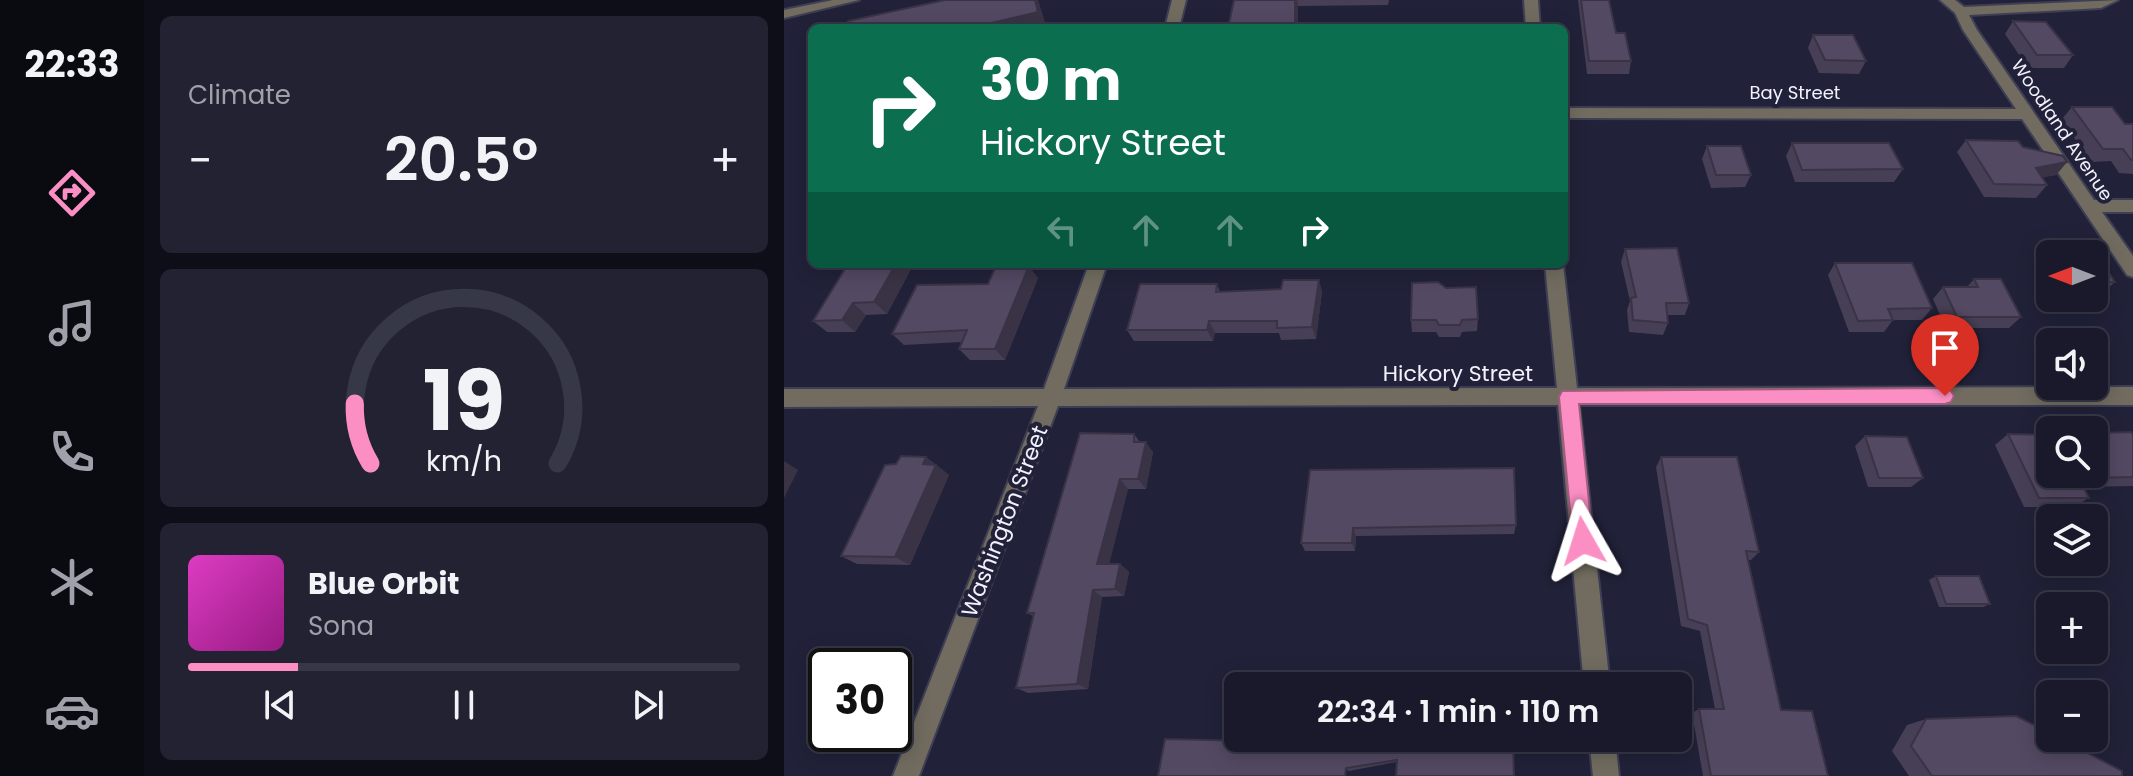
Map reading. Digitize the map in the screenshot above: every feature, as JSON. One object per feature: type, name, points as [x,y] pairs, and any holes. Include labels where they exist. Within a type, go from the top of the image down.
[{"type":"street","points":[[784,6],[785,0]]},
{"type":"street","points":[[784,14],[852,0]]},
{"type":"street","points":[[1173,24],[1179,0]]},
{"type":"street","points":[[1531,0],[1533,24]]},
{"type":"street","points":[[1947,0],[1961,11],[2101,4],[2111,0]]},
{"type":"street","name":"Woodland Avenue","points":[[1961,11],[1970,30],[2133,270]]},
{"type":"street","name":"Bay Street","points":[[1568,113],[2026,114]]},
{"type":"street","points":[[2089,206],[2133,206]]},
{"type":"street","name":"Washington Street","points":[[906,776],[1051,398],[1097,268]]},
{"type":"street","points":[[1554,268],[1596,672]]},
{"type":"street","name":"Hickory Street","points":[[784,398],[2133,396]]},
{"type":"street","points":[[1603,752],[1606,776]]},
{"type":"building","points":[[945,0],[1035,0],[1038,12],[987,24],[848,24],[848,21]]},
{"type":"building","points":[[1234,0],[1295,0],[1295,24],[1229,24]]},
{"type":"building","points":[[1581,0],[1609,0],[1616,33],[1625,33],[1631,61],[1589,61]]},
{"type":"building","points":[[2013,21],[2046,22],[2073,55],[2037,55]]},
{"type":"building","points":[[1813,35],[1853,35],[1866,61],[1825,60]]},
{"type":"building","points":[[2072,107],[2112,107],[2125,124],[2133,124],[2133,160],[2123,149],[2103,149]]},
{"type":"building","points":[[1966,140],[2018,141],[2023,147],[2063,156],[2067,162],[2036,168],[2047,185],[1994,184]]},
{"type":"building","points":[[1792,143],[1889,143],[1903,169],[1802,170]]},
{"type":"building","points":[[1707,146],[1741,146],[1751,175],[1716,175]]},
{"type":"building","points":[[1677,248],[1689,303],[1666,303],[1668,323],[1633,320],[1631,298],[1636,297],[1625,249]]},
{"type":"building","points":[[1835,263],[1912,263],[1932,308],[1888,309],[1893,320],[1858,321]]},
{"type":"building","points":[[846,268],[894,268],[874,302],[853,303],[842,320],[813,321]]},
{"type":"building","points":[[995,268],[1028,268],[995,349],[959,349],[967,330],[892,334],[917,285],[988,284]]},
{"type":"building","points":[[1974,279],[2001,279],[2021,317],[1957,317],[1943,287],[1978,287]]},
{"type":"building","points":[[1283,280],[1319,280],[1312,327],[1277,328],[1277,321],[1209,321],[1207,330],[1127,330],[1140,284],[1217,284],[1216,292],[1281,289]]},
{"type":"building","points":[[1438,282],[1446,288],[1476,287],[1478,319],[1462,320],[1460,325],[1439,325],[1436,320],[1411,320],[1412,283]]},
{"type":"building","points":[[2131,432],[2133,435],[2133,477],[2108,477],[2108,433]]},
{"type":"building","points":[[1080,433],[1134,434],[1134,442],[1146,442],[1138,479],[1120,479],[1097,564],[1120,564],[1115,589],[1093,590],[1077,684],[1016,688],[1034,613],[1027,613]]},
{"type":"building","points":[[2008,434],[2036,435],[2036,488],[2084,488],[2089,498],[2039,498]]},
{"type":"building","points":[[1865,436],[1907,437],[1923,478],[1879,478]]},
{"type":"building","points":[[901,456],[926,457],[923,464],[936,465],[895,557],[841,556],[885,465],[896,464]]},
{"type":"building","points":[[1661,457],[1737,457],[1759,552],[1746,551],[1781,710],[1812,711],[1828,776],[1711,776],[1699,709],[1724,709],[1707,625],[1688,619]]},
{"type":"building","points":[[1514,468],[1516,525],[1353,528],[1352,543],[1301,543],[1310,470]]},
{"type":"building","points":[[1936,576],[1979,576],[1990,604],[1946,604]]},
{"type":"building","points":[[2016,716],[2036,726],[2036,752],[2086,752],[2122,771],[2122,776],[1932,776],[1911,746],[1926,719]]},
{"type":"building","points":[[1165,739],[1224,740],[1224,752],[1513,752],[1514,776],[1396,776],[1397,760],[1346,768],[1345,776],[1158,776]]},
{"type":"route","points":[[1583,541],[1569,397],[1945,396]]}]
